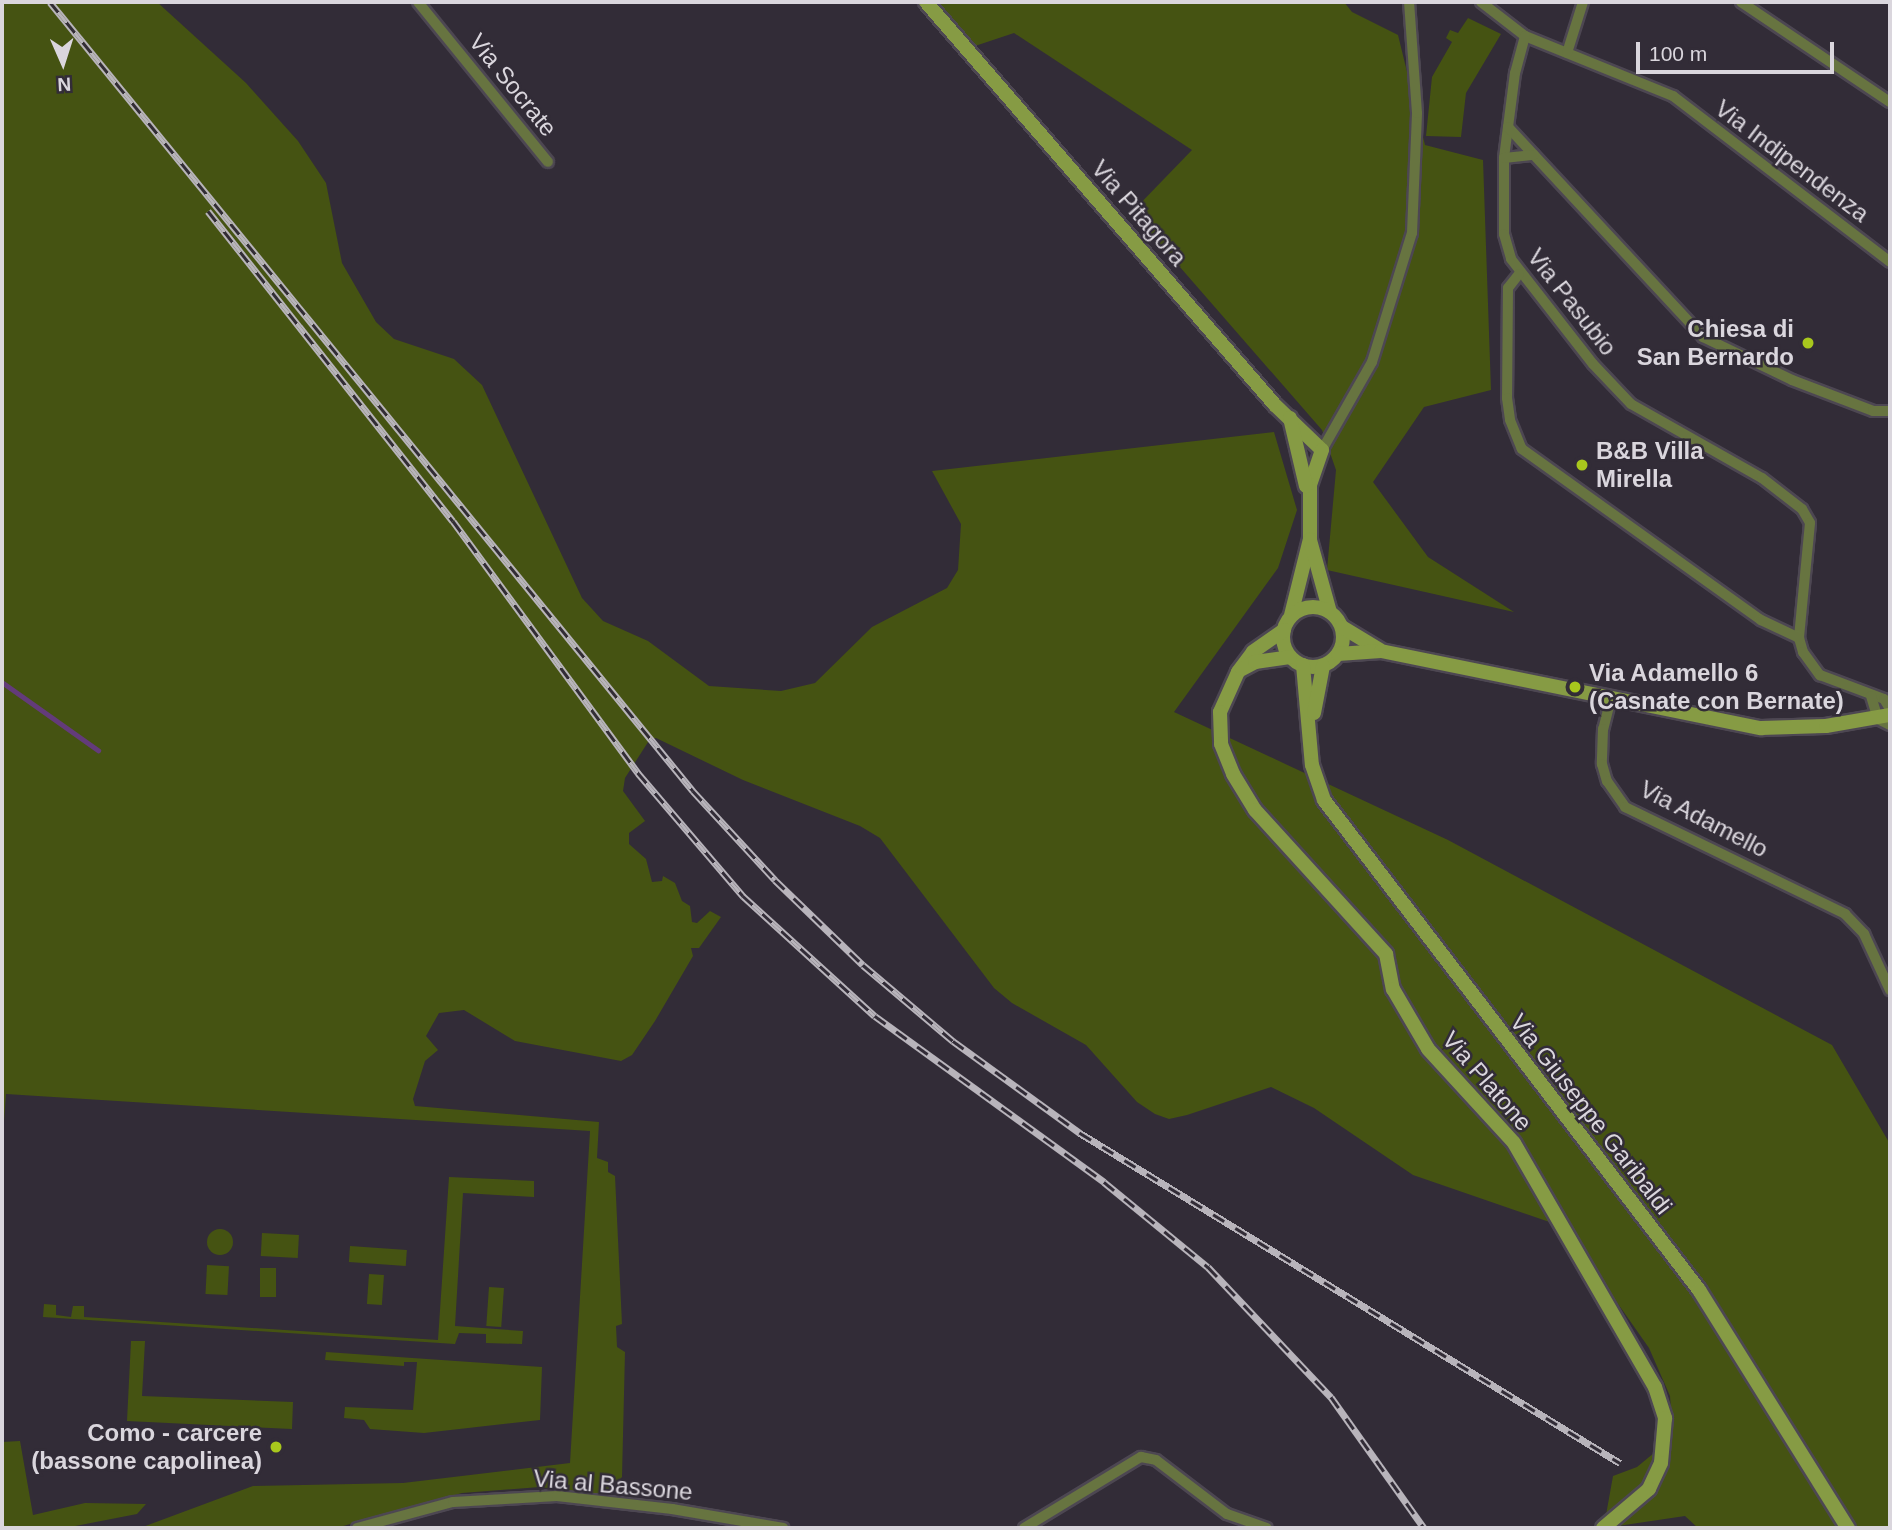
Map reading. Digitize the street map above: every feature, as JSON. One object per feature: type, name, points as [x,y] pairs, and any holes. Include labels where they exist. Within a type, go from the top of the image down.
[{"type":"street","name":"Via Socrate","points":[[418,2],[548,162]]},
{"type":"street","name":"Via Pitagora","points":[[926,2],[1275,405],[1290,416],[1322,450]]},
{"type":"street","points":[[1381,651],[1342,627],[1330,612],[1310,539],[1309,504],[1314,467],[1372,362],[1412,233],[1417,113],[1409,2]]},
{"type":"street","name":"Via Indipendenza","points":[[1481,2],[1525,36],[1673,96],[1890,262]]},
{"type":"street","points":[[1567,53],[1584,2]]},
{"type":"street","points":[[1741,2],[1890,102]]},
{"type":"street","name":"Via Pasubio","points":[[1525,36],[1514,73],[1504,158],[1505,243],[1519,274],[1631,404],[1762,478],[1802,509],[1810,523],[1799,638]]},
{"type":"street","points":[[1508,127],[1703,337],[1793,380],[1873,411],[1890,411]]},
{"type":"street","points":[[1504,158],[1534,155]]},
{"type":"street","points":[[1519,274],[1508,288],[1507,398],[1510,420],[1522,449],[1761,620],[1799,638],[1809,664],[1820,675],[1871,696],[1888,713]]},
{"type":"street","points":[[1290,416],[1309,504]]},
{"type":"street","points":[[1310,539],[1291,615],[1284,630],[1290,657],[1303,666],[1323,666],[1338,654],[1381,651],[1761,728],[1888,713]]},
{"type":"street","points":[[1291,615],[1310,606],[1330,612]]},
{"type":"street","points":[[1338,654],[1342,627]]},
{"type":"street","name":"Via Platone","points":[[1284,630],[1253,652],[1238,671],[1220,712],[1221,744],[1233,774],[1255,810],[1385,954],[1393,989],[1427,1049],[1514,1143],[1655,1387],[1665,1418],[1661,1462],[1649,1489],[1603,1528]]},
{"type":"street","points":[[1238,671],[1255,662],[1290,657]]},
{"type":"street","name":"Via Giuseppe Garibaldi","points":[[1303,666],[1312,729],[1312,765],[1324,800],[1699,1290],[1848,1528]]},
{"type":"street","name":"Via Giuseppe Garibaldi","points":[[1312,729],[1323,666]]},
{"type":"street","points":[[1871,696],[1888,713]]},
{"type":"street","name":"Via Adamello","points":[[1611,698],[1603,729],[1602,764],[1607,781],[1625,807],[1844,914],[1864,934],[1890,990]]},
{"type":"street","points":[[1024,1528],[1141,1457],[1156,1460],[1227,1514],[1267,1528]]},
{"type":"street","name":"Via al Bassone","points":[[357,1528],[453,1502],[557,1496],[672,1509],[783,1528]]},
{"type":"green space","points":[[2,2],[157,2],[246,83],[298,141],[326,183],[342,263],[376,322],[394,339],[454,359],[482,385],[582,598],[603,621],[648,641],[709,686],[781,691],[815,683],[872,627],[947,588],[958,570],[961,524],[932,471],[1274,432],[1297,510],[1278,568],[1174,712],[1448,840],[1832,1045],[1890,1144],[1890,1528],[1698,1528],[1685,1516],[1611,1527],[1606,1515],[1613,1476],[1637,1467],[1660,1448],[1672,1423],[1670,1396],[1649,1348],[1564,1227],[1413,1175],[1314,1108],[1271,1087],[1187,1115],[1169,1119],[1155,1114],[1137,1102],[1086,1045],[1012,1003],[994,988],[880,838],[860,826],[743,780],[656,738],[650,739],[625,778],[623,791],[645,821],[629,833],[629,844],[646,859],[652,882],[662,881],[663,876],[675,883],[682,901],[690,906],[692,922],[697,923],[710,911],[721,917],[699,948],[691,948],[693,956],[655,1021],[632,1055],[621,1061],[515,1041],[464,1010],[439,1013],[426,1036],[438,1050],[425,1061],[413,1099],[415,1106],[599,1122],[597,1158],[608,1162],[608,1172],[615,1176],[622,1324],[616,1326],[617,1347],[625,1352],[622,1477],[604,1496],[540,1487],[462,1493],[336,1528],[140,1528],[253,1486],[403,1483],[570,1463],[590,1131],[6,1094],[2,1149]]},
{"type":"green space","points":[[938,2],[1344,2],[1352,12],[1398,35],[1425,145],[1483,160],[1491,390],[1424,407],[1373,482],[1428,557],[1514,612],[1327,570],[1336,470],[1322,430],[1132,212],[1192,150],[1014,33],[975,46]]},
{"type":"green space","points":[[1468,18],[1501,34],[1466,93],[1461,137],[1426,136],[1432,77],[1452,42],[1446,38],[1450,30],[1458,33]]},
{"type":"green space","points":[[449,1177],[534,1181],[534,1197],[463,1193],[455,1326],[523,1331],[522,1344],[486,1343],[486,1334],[459,1333],[455,1344],[43,1317],[44,1304],[56,1305],[56,1315],[71,1317],[73,1306],[84,1306],[84,1317],[438,1340]]},
{"type":"green space","points":[[220,1229],[229,1233],[233,1242],[229,1251],[220,1255],[211,1251],[207,1242],[211,1233]]},
{"type":"green space","points":[[262,1233],[299,1235],[298,1258],[261,1256]]},
{"type":"green space","points":[[350,1246],[407,1250],[406,1266],[349,1262]]},
{"type":"green space","points":[[207,1265],[229,1266],[227,1295],[205,1294]]},
{"type":"green space","points":[[260,1268],[276,1268],[276,1297],[260,1297]]},
{"type":"green space","points":[[369,1274],[384,1275],[382,1305],[367,1304]]},
{"type":"green space","points":[[489,1287],[504,1288],[501,1327],[486,1326]]},
{"type":"green space","points":[[131,1341],[145,1341],[142,1396],[293,1402],[292,1429],[127,1421]]},
{"type":"green space","points":[[326,1352],[542,1367],[540,1420],[424,1433],[370,1429],[364,1420],[344,1418],[345,1407],[413,1410],[417,1362],[404,1362],[404,1366],[325,1360]]},
{"type":"green space","points":[[20,1441],[33,1515],[85,1503],[146,1504],[137,1514],[65,1528],[2,1528],[2,1442]]},
{"type":"waterway","points":[[2,682],[98,750]]},
{"type":"railway","points":[[50,2],[693,791],[775,880],[863,965],[953,1041],[1080,1133],[1620,1463]]},
{"type":"railway","points":[[208,211],[453,521],[638,773],[743,896],[875,1016],[1104,1182],[1208,1267],[1331,1397],[1424,1528]]},
{"type":"place","name":"Chiesa di San Bernardo","points":[[1808,343]]},
{"type":"place","name":"B&B Villa Mirella","points":[[1582,465]]},
{"type":"place","name":"Via Adamello 6 (Casnate con Bernate)","points":[[1575,687]]},
{"type":"place","name":"Como - carcere (bassone capolinea)","points":[[276,1447]]}]
